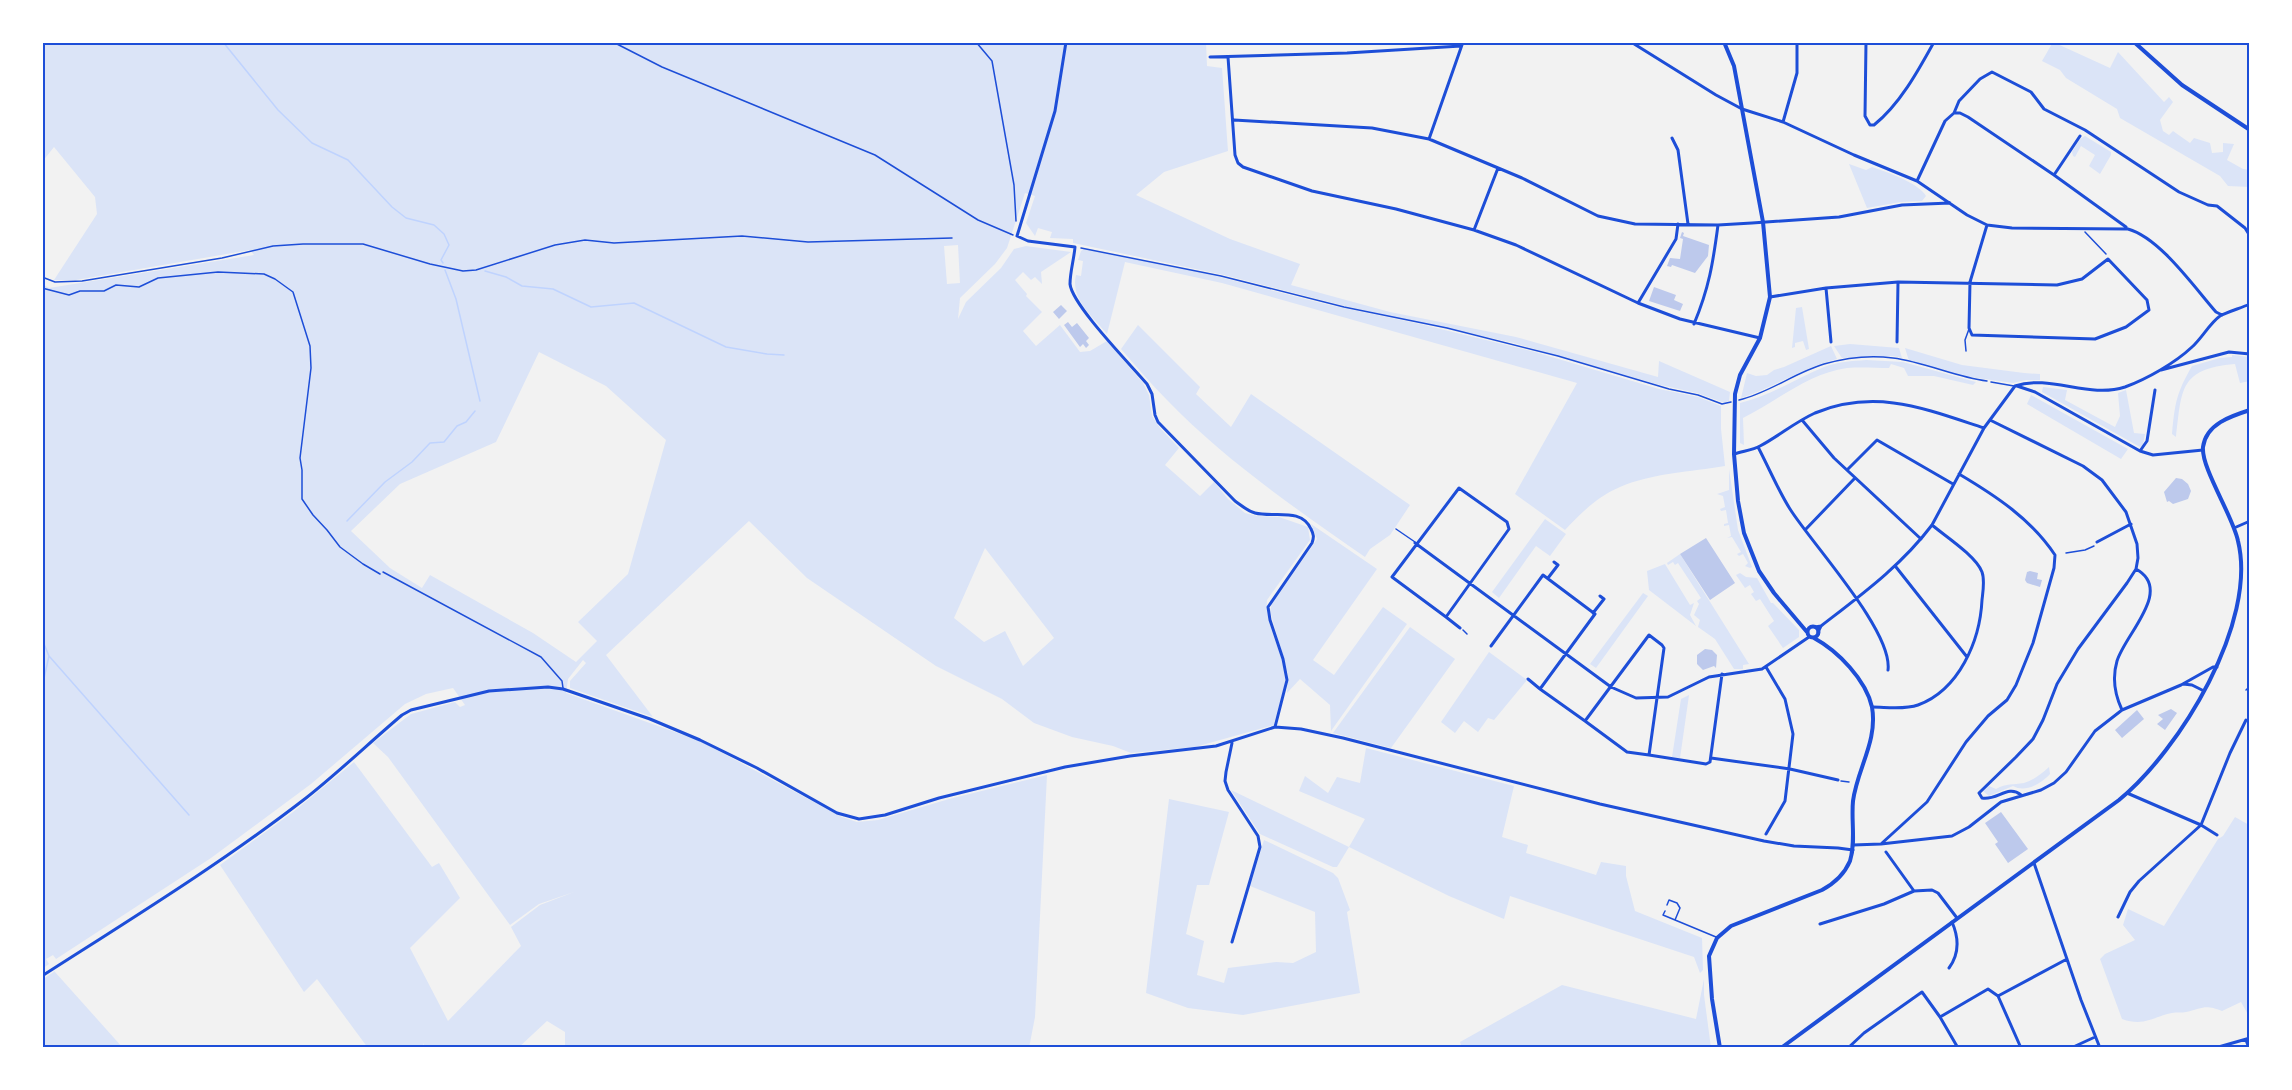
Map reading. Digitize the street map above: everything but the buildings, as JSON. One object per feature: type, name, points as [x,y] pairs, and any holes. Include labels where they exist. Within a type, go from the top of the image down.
[{"type":"street","points":[[1066,42],[1055,111],[1017,236],[1028,241],[1075,247],[1070,284],[1072,291],[1090,318],[1147,384],[1152,394],[1155,415],[1165,431],[1235,501],[1246,509],[1262,514],[1294,515],[1304,519],[1312,531],[1314,538],[1312,543],[1268,607],[1287,680],[1275,727]]},
{"type":"street","points":[[1631,42],[1742,109],[1783,122],[1917,181],[1987,225],[2023,228],[2128,229],[2139,232],[2155,243],[2216,312],[2222,315]]},
{"type":"street","points":[[1720,1048],[1712,999],[1710,950],[1717,938],[1731,926],[1833,884],[1844,874],[1853,848],[1853,800],[1872,735],[1872,707],[1867,693],[1853,671],[1811,633],[1774,593],[1759,571],[1750,551],[1742,523],[1734,454],[1736,394],[1740,375],[1760,338],[1770,297],[1763,222],[1734,66],[1724,42]]},
{"type":"street","points":[[1783,122],[1797,73],[1797,42]]},
{"type":"street","points":[[1866,42],[1866,119],[1870,125],[1874,125],[1890,110],[1916,75],[1934,42]]},
{"type":"street","points":[[2134,42],[2182,85],[2250,130]]},
{"type":"street","points":[[1210,57],[1347,53],[1462,44],[1429,139]]},
{"type":"street","points":[[1228,57],[1235,155],[1238,163],[1243,167],[1312,191],[1396,208],[1474,230],[1516,245],[1638,303],[1694,324],[1760,338]]},
{"type":"street","points":[[1917,181],[1945,121],[1954,113],[1959,100],[1980,79],[1992,72],[2031,92],[2043,109],[2085,130],[2179,192],[2208,205],[2217,206],[2245,228],[2250,236]]},
{"type":"street","points":[[1954,113],[1968,117],[2054,175],[2128,229]]},
{"type":"street","points":[[1234,120],[1372,128],[1429,139],[1498,168],[1598,216],[1635,224],[1718,225],[1839,217],[1902,205],[1950,203]]},
{"type":"street","points":[[2054,175],[2080,136]]},
{"type":"street","points":[[1671,138],[1678,150],[1688,224]]},
{"type":"street","points":[[1474,230],[1498,168]]},
{"type":"street","points":[[1638,303],[1676,239],[1678,224]]},
{"type":"street","points":[[1694,324],[1707,294],[1713,272],[1718,225]]},
{"type":"street","points":[[1770,297],[1826,288],[1898,282],[1970,282],[2066,284],[2087,276],[2105,260],[2110,259],[2147,300],[2150,310],[2126,327],[2095,339],[1972,335],[1969,328],[1970,282],[1987,225]]},
{"type":"street","points":[[1897,342],[1898,282]]},
{"type":"street","points":[[1826,288],[1832,342]]},
{"type":"street","points":[[1416,543],[1611,687],[1634,697],[1656,698],[1678,694],[1709,677],[1755,671],[1766,667],[1896,567],[1932,525],[1984,428],[2015,386],[2043,382],[2090,390],[2113,390],[2135,383],[2192,347],[2222,315],[2250,304]]},
{"type":"street","points":[[2155,372],[2229,352],[2250,354]]},
{"type":"street","points":[[2015,386],[2028,388],[2140,451],[2153,455],[2203,450]]},
{"type":"street","points":[[2140,451],[2145,446],[2149,435],[2155,390]]},
{"type":"street","points":[[1734,454],[1758,447],[1802,420],[1830,408],[1855,402],[1877,400],[1905,404],[1984,428]]},
{"type":"street","points":[[1781,1048],[2127,794],[2165,751],[2217,667],[2231,632],[2241,589],[2241,557],[2234,528],[2205,459],[2203,450],[2206,437],[2222,420],[2250,410]]},
{"type":"street","points":[[1802,420],[1847,470],[1921,539]]},
{"type":"street","points":[[1990,420],[2083,466],[2102,480],[2121,503],[2137,544],[2136,569],[2078,649],[2057,684],[2043,720],[2032,739],[1979,793],[1982,798],[1986,799],[2013,790],[2021,795]]},
{"type":"street","points":[[1847,470],[1877,440],[1953,484]]},
{"type":"street","points":[[1758,447],[1791,509],[1857,598],[1883,646],[1889,663],[1888,670]]},
{"type":"street","points":[[1881,844],[1927,802],[1966,742],[1988,716],[2007,700],[2016,685],[2033,643],[2054,568],[2055,555],[2035,528],[2006,505],[1959,474]]},
{"type":"street","points":[[1805,530],[1855,478]]},
{"type":"street","points":[[1446,617],[1510,527],[1507,522],[1459,488],[1392,577],[1460,628]]},
{"type":"street","points":[[2234,528],[2250,521]]},
{"type":"street","points":[[2097,542],[2131,524]]},
{"type":"street","points":[[1872,707],[1911,706],[1925,701],[1946,686],[1967,657],[1980,621],[1982,572],[1969,556],[1932,525]]},
{"type":"street","points":[[1548,578],[1558,565],[1554,562]]},
{"type":"street","points":[[1896,567],[1967,657]]},
{"type":"street","points":[[2122,710],[2115,689],[2116,663],[2152,591],[2146,575],[2136,569]]},
{"type":"street","points":[[1491,646],[1543,575],[1593,613]]},
{"type":"street","points":[[1540,689],[1594,615],[1593,613],[1604,599],[1600,596]]},
{"type":"street","points":[[1585,721],[1649,635],[1664,648],[1649,755]]},
{"type":"street","points":[[1766,667],[1785,699],[1790,712],[1793,734],[1785,801],[1766,834]]},
{"type":"street","points":[[42,976],[190,881],[278,819],[411,710],[489,691],[563,688],[641,715],[692,736],[757,768],[837,813],[859,819],[885,815],[939,798],[1065,766],[1130,756],[1185,751],[1232,742],[1275,727],[1301,729],[1343,738],[1600,804],[1764,841],[1794,846],[1853,848],[1952,836],[1969,827],[2001,802],[2042,790],[2054,783],[2066,772],[2095,731],[2122,710],[2217,667]]},
{"type":"street","points":[[1528,679],[1627,752],[1707,764],[1711,758],[1722,675]]},
{"type":"street","points":[[2181,685],[2192,685],[2204,691]]},
{"type":"street","points":[[2118,917],[2130,892],[2139,881],[2201,825],[2246,720]]},
{"type":"street","points":[[1232,742],[1225,781],[1228,790],[1258,836],[1260,847],[1232,942]]},
{"type":"street","points":[[1711,758],[1790,769],[1838,780]]},
{"type":"street","points":[[2127,794],[2201,825],[2217,835]]},
{"type":"street","points":[[1886,852],[1914,891]]},
{"type":"street","points":[[2034,863],[2100,1048]]},
{"type":"street","points":[[1820,924],[1884,904],[1914,891],[1932,890],[1938,893],[1958,918]]},
{"type":"street","points":[[1949,968],[1954,961],[1957,946],[1952,922]]},
{"type":"street","points":[[1998,996],[2067,959]]},
{"type":"street","points":[[1940,1017],[1988,989],[1998,996],[2021,1048]]},
{"type":"street","points":[[1848,1048],[1864,1033],[1922,992],[1940,1017],[1957,1048]]},
{"type":"street","points":[[2071,1048],[2095,1037]]},
{"type":"street","points":[[2215,1048],[2248,1039],[2249,1048]]},
{"type":"lane","points":[[1966,351],[1965,340],[1969,328]]},
{"type":"lane","points":[[1991,382],[2015,386]]},
{"type":"lane","points":[[1396,529],[1416,543]]},
{"type":"lane","points":[[384,572],[541,657],[562,681],[563,688]]},
{"type":"lane","points":[[2246,690],[2250,686]]},
{"type":"lane","points":[[1667,905],[1669,900],[1677,903],[1680,908],[1675,921]]},
{"type":"lane","points":[[1665,911],[1663,915],[1717,938]]},
{"type":"path","points":[[613,42],[662,66],[875,155],[978,220],[1017,236]]},
{"type":"path","points":[[976,42],[992,61],[1014,185],[1017,226]]},
{"type":"path","points":[[2085,234],[2110,259]]},
{"type":"path","points":[[42,277],[55,282],[82,281],[222,258],[273,246],[303,244],[363,244],[430,264],[463,271],[476,270],[555,245],[585,240],[614,243],[742,236],[808,242],[952,238]]},
{"type":"path","points":[[1075,247],[1221,276],[1344,307],[1447,328],[1558,356],[1722,404],[1756,396],[1822,365],[1840,360],[1892,358],[1966,378],[1991,382]]},
{"type":"path","points":[[42,288],[69,294],[80,291],[104,291],[116,285],[139,287],[158,278],[218,272],[264,274],[293,292],[310,346],[311,368],[300,458],[303,470],[302,499],[340,547],[380,574],[384,572]]},
{"type":"path","points":[[2066,553],[2085,550],[2097,542]]},
{"type":"path","points":[[1838,780],[1849,782]]},
{"type":"shaded area","points":[[42,42],[1206,42],[1207,66],[1222,68],[1228,151],[1164,172],[1136,195],[1230,239],[1300,264],[1291,285],[1390,312],[1516,337],[1658,377],[1659,361],[1730,392],[1729,401],[1725,403],[1697,393],[1656,384],[1514,343],[1345,306],[1224,275],[1073,243],[1073,239],[1050,238],[1052,232],[1038,228],[1035,236],[1026,223],[1035,196],[1025,193],[1007,248],[995,264],[960,298],[958,319],[966,302],[1001,268],[1014,249],[1026,246],[1071,252],[1041,272],[1042,284],[1035,277],[1031,280],[1023,272],[1015,280],[1027,294],[1026,296],[1042,312],[1023,331],[1036,346],[1060,325],[1080,352],[1090,351],[1107,341],[1143,383],[1149,395],[1152,416],[1179,448],[1165,465],[1200,496],[1214,482],[1228,499],[1245,513],[1279,517],[1308,527],[1310,540],[1267,600],[1269,620],[1285,679],[1274,725],[1195,747],[1131,753],[1113,746],[1072,737],[1034,723],[1002,699],[936,666],[807,578],[749,521],[606,655],[653,717],[570,688],[570,681],[586,663],[583,660],[568,679],[566,693],[700,741],[842,817],[857,822],[878,820],[949,799],[1047,775],[1035,1017],[1029,1048],[565,1048],[565,1032],[547,1021],[518,1048],[425,1048],[423,1043],[423,1048],[368,1048],[317,979],[304,992],[220,865],[293,812],[354,762],[432,867],[439,863],[460,898],[410,948],[448,1021],[521,946],[511,927],[540,905],[574,892],[539,904],[510,925],[388,757],[373,743],[411,714],[455,702],[460,707],[465,705],[453,688],[426,694],[405,704],[311,784],[211,858],[56,959],[53,955],[46,959],[49,964],[42,969],[42,284],[49,288],[254,255],[250,250],[76,280],[54,280],[97,214],[95,197],[54,147],[42,162]],"holes":[[[958,245],[960,283],[947,284],[944,246]],[[539,352],[606,386],[666,440],[628,574],[578,622],[597,641],[576,662],[533,633],[430,575],[422,588],[390,568],[351,531],[400,484],[496,442]],[[985,548],[1054,638],[1023,666],[1005,631],[984,642],[954,618]]]},
{"type":"shaded area","points":[[2053,42],[2110,68],[2118,52],[2164,102],[2169,97],[2173,102],[2160,120],[2163,131],[2169,135],[2173,131],[2190,143],[2194,138],[2210,143],[2212,153],[2223,152],[2223,143],[2234,144],[2227,160],[2243,169],[2250,170],[2250,187],[2228,186],[2220,176],[2120,118],[2117,109],[2066,78],[2060,70],[2042,61]]},
{"type":"shaded area","points":[[2085,136],[2111,152],[2100,174],[2089,166],[2095,155],[2081,146],[2075,157],[2073,156],[2072,152],[2080,139]]},
{"type":"shaded area","points":[[1849,164],[1866,170],[1872,167],[1894,175],[1910,182],[1926,196],[1922,201],[1867,208]]},
{"type":"shaded area","points":[[1084,249],[1208,274],[1329,305],[1420,324],[1535,352],[1659,389],[1698,397],[1721,406],[1725,466],[1632,482],[1597,500],[1565,530],[1515,494],[1577,383],[1222,283],[1125,262],[1107,334],[1084,307],[1076,292],[1076,275],[1081,276],[1083,261],[1078,260]]},
{"type":"shaded area","points":[[1802,307],[1809,349],[1806,350],[1803,341],[1795,343],[1795,347],[1792,348],[1796,308]]},
{"type":"shaded area","points":[[1138,325],[1200,387],[1196,394],[1231,427],[1251,394],[1410,505],[1390,535],[1370,549],[1365,557],[1287,502],[1213,443],[1167,400],[1121,349]]},
{"type":"shaded area","points":[[1850,344],[1899,348],[1902,358],[1893,356],[1842,358],[1834,346]]},
{"type":"shaded area","points":[[1831,346],[1837,359],[1812,367],[1741,398],[1747,373],[1756,376],[1767,375]]},
{"type":"shaded area","points":[[1905,348],[1962,365],[2040,374],[2040,380],[2013,383],[1962,376],[1909,361]]},
{"type":"shaded area","points":[[2232,355],[2250,357],[2250,381],[2240,383],[2235,364],[2203,371],[2193,377],[2183,394],[2176,437],[2172,434],[2175,406],[2192,366],[2232,357]]},
{"type":"shaded area","points":[[1866,360],[1903,362],[1976,382],[1973,385],[1934,376],[1908,376],[1904,368],[1891,364],[1889,368],[1847,368],[1833,371],[1806,382],[1743,418],[1744,445],[1740,443],[1740,403],[1762,396],[1829,365]]},
{"type":"shaded area","points":[[2043,387],[2067,390],[2065,400],[2115,427],[2120,416],[2118,393],[2126,390],[2134,433],[2145,434],[2143,445],[2140,447],[2042,392]]},
{"type":"shaded area","points":[[2031,395],[2128,449],[2121,459],[2027,404]]},
{"type":"shaded area","points":[[1729,469],[1738,530],[1752,567],[1750,568],[1745,566],[1748,563],[1743,554],[1739,556],[1737,554],[1741,552],[1732,537],[1727,538],[1731,536],[1729,525],[1724,526],[1728,523],[1726,510],[1721,511],[1720,509],[1725,507],[1723,496],[1717,494],[1729,490]]},
{"type":"shaded area","points":[[1545,519],[1566,534],[1550,556],[1536,546],[1499,598],[1492,592]]},
{"type":"shaded area","points":[[1311,524],[1377,569],[1313,660],[1334,675],[1383,607],[1407,624],[1331,731],[1330,705],[1300,679],[1287,693],[1288,674],[1270,611],[1272,604],[1317,539]]},
{"type":"shaded area","points":[[1680,554],[1749,664],[1743,665],[1743,669],[1734,669],[1715,639],[1698,627],[1700,620],[1694,615],[1699,604],[1697,601],[1701,598],[1678,563],[1675,565],[1673,562],[1668,565],[1667,563]]},
{"type":"shaded area","points":[[1665,564],[1690,605],[1694,603],[1690,615],[1696,626],[1649,590],[1647,571]]},
{"type":"shaded area","points":[[1740,573],[1746,577],[1757,578],[1771,603],[1799,630],[1799,637],[1783,648],[1768,626],[1774,621],[1760,599],[1756,601],[1751,594],[1754,592],[1750,585],[1745,588],[1736,575]]},
{"type":"shaded area","points":[[1643,593],[1648,596],[1596,668],[1590,664]]},
{"type":"shaded area","points":[[1410,627],[1455,659],[1391,748],[1333,733]]},
{"type":"shaded area","points":[[1489,652],[1527,680],[1494,720],[1488,718],[1478,732],[1464,721],[1455,733],[1441,722]]},
{"type":"shaded area","points":[[1689,695],[1680,758],[1672,757],[1681,699]]},
{"type":"shaded area","points":[[1366,748],[1514,786],[1502,837],[1528,845],[1526,853],[1596,875],[1601,862],[1626,866],[1626,876],[1635,911],[1702,938],[1703,970],[1700,973],[1694,957],[1510,896],[1504,919],[1449,896],[1349,847],[1365,819],[1299,791],[1305,776],[1328,793],[1337,777],[1360,783]]},
{"type":"shaded area","points":[[2049,767],[2050,774],[2028,788],[2013,786],[1989,796],[1983,791],[1989,786],[1996,789],[2028,782]]},
{"type":"shaded area","points":[[1231,790],[1349,847],[1337,867],[1333,867],[1260,834]]},
{"type":"shaded area","points":[[1169,799],[1229,812],[1209,885],[1197,885],[1186,934],[1204,941],[1197,975],[1224,983],[1228,968],[1276,962],[1293,963],[1316,952],[1315,912],[1250,886],[1264,840],[1333,873],[1338,878],[1350,910],[1347,912],[1360,993],[1243,1015],[1188,1008],[1146,993]]},
{"type":"shaded area","points":[[2235,817],[2249,825],[2250,823],[2250,1018],[2241,1002],[2222,1011],[2204,1007],[2142,1022],[2122,1019],[2100,959],[2105,954],[2135,940],[2123,925],[2128,909],[2164,926],[2218,839],[2223,836]]},
{"type":"shaded area","points":[[55,971],[123,1048],[42,1048],[42,980]]},
{"type":"shaded area","points":[[1704,979],[1711,1048],[1462,1048],[1460,1042],[1562,985],[1696,1019]]},
{"type":"waterway","points":[[223,42],[278,110],[312,143],[348,160],[392,207],[406,218],[434,225],[444,234],[449,245],[441,260],[443,263]]},
{"type":"waterway","points":[[445,270],[456,299],[480,401]]},
{"type":"waterway","points":[[485,271],[506,277],[522,286],[553,289],[591,307],[634,303],[726,347],[784,355]]},
{"type":"waterway","points":[[347,521],[385,482],[412,462],[430,443],[444,442],[457,426],[466,422],[475,411]]},
{"type":"waterway","points":[[42,639],[49,656],[189,815]]},
{"type":"waterway","points":[[42,687],[49,656]]}]
